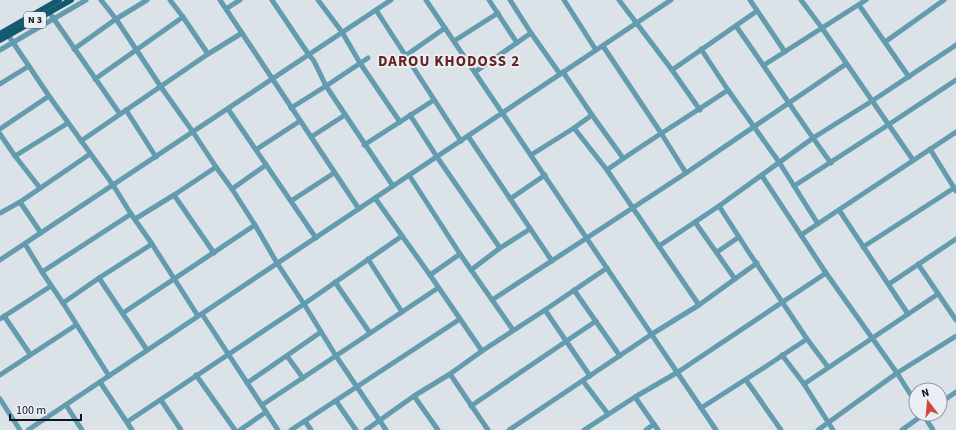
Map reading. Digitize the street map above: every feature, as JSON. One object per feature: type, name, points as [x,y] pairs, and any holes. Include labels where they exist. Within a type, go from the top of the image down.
[{"type":"main road","name":"N 3","points":[[0,34],[59,0]]},
{"type":"main road","name":"N 3","points":[[0,40],[71,0]]},
{"type":"street","points":[[0,50],[86,0]]},
{"type":"street","points":[[101,0],[116,19],[232,189],[336,356],[386,430]]},
{"type":"street","points":[[74,49],[116,19],[147,0]]},
{"type":"street","points":[[170,0],[208,54]]},
{"type":"street","points":[[220,0],[359,209]]},
{"type":"street","points":[[226,9],[240,0]]},
{"type":"street","points":[[272,0],[314,61],[326,86],[364,145],[393,186]]},
{"type":"street","points":[[318,0],[342,32],[360,63],[400,122]]},
{"type":"street","points":[[0,260],[391,0]]},
{"type":"street","points":[[426,0],[716,430]]},
{"type":"street","points":[[490,0],[517,43]]},
{"type":"street","points":[[510,0],[531,33],[562,73],[623,158]]},
{"type":"street","points":[[564,0],[596,50]]},
{"type":"street","points":[[619,0],[700,110]]},
{"type":"street","points":[[28,430],[671,0]]},
{"type":"street","points":[[750,0],[785,52]]},
{"type":"street","points":[[801,0],[822,28],[912,160]]},
{"type":"street","points":[[764,65],[866,0]]},
{"type":"street","points":[[885,42],[944,0]]},
{"type":"street","points":[[859,5],[909,77]]},
{"type":"street","points":[[376,10],[461,141]]},
{"type":"street","points":[[672,70],[757,11]]},
{"type":"street","points":[[49,12],[120,114]]},
{"type":"street","points":[[454,41],[498,13]]},
{"type":"street","points":[[95,79],[183,17]]},
{"type":"street","points":[[736,26],[831,163]]},
{"type":"street","points":[[405,56],[445,28]]},
{"type":"street","points":[[475,72],[531,33]]},
{"type":"street","points":[[81,141],[208,54],[242,34]]},
{"type":"street","points":[[8,35],[174,278],[228,354],[278,430]]},
{"type":"street","points":[[659,246],[762,176],[813,138],[909,77],[956,45]]},
{"type":"street","points":[[603,46],[686,173]]},
{"type":"street","points":[[701,49],[779,162],[818,224]]},
{"type":"street","points":[[291,108],[368,58]]},
{"type":"street","points":[[492,300],[686,173],[846,64]]},
{"type":"street","points":[[0,84],[29,66]]},
{"type":"street","points":[[794,186],[956,80]]},
{"type":"street","points":[[607,170],[661,133],[700,110],[728,90]]},
{"type":"street","points":[[0,129],[49,96]]},
{"type":"street","points":[[364,145],[434,100]]},
{"type":"street","points":[[228,108],[316,238]]},
{"type":"street","points":[[126,110],[156,157]]},
{"type":"street","points":[[310,137],[345,115]]},
{"type":"street","points":[[410,115],[500,248]]},
{"type":"street","points":[[531,155],[592,115]]},
{"type":"street","points":[[257,149],[300,121]]},
{"type":"street","points":[[15,156],[68,123]]},
{"type":"street","points":[[574,128],[607,170],[699,305]]},
{"type":"street","points":[[801,235],[956,132]]},
{"type":"street","points":[[0,134],[40,188]]},
{"type":"street","points":[[468,136],[552,261]]},
{"type":"street","points":[[863,246],[955,190],[930,149]]},
{"type":"street","points":[[0,213],[20,202],[90,154]]},
{"type":"street","points":[[232,189],[266,165]]},
{"type":"street","points":[[135,220],[216,167]]},
{"type":"street","points":[[291,201],[334,173]]},
{"type":"street","points":[[510,199],[544,175]]},
{"type":"street","points":[[409,176],[460,254],[513,330]]},
{"type":"street","points":[[762,176],[826,273],[908,390]]},
{"type":"street","points":[[174,195],[214,253]]},
{"type":"street","points":[[375,198],[482,351]]},
{"type":"street","points":[[20,202],[41,233]]},
{"type":"street","points":[[719,206],[807,339],[828,367]]},
{"type":"street","points":[[838,210],[908,314]]},
{"type":"street","points":[[42,272],[131,214]]},
{"type":"street","points":[[695,222],[735,279]]},
{"type":"street","points":[[123,313],[255,225]]},
{"type":"street","points":[[471,270],[500,248],[530,229]]},
{"type":"street","points":[[127,422],[304,304],[402,236]]},
{"type":"street","points":[[717,252],[739,237]]},
{"type":"street","points":[[889,284],[956,239]]},
{"type":"street","points":[[25,244],[109,376]]},
{"type":"street","points":[[63,303],[152,244]]},
{"type":"street","points":[[430,275],[460,254]]},
{"type":"street","points":[[368,259],[402,312]]},
{"type":"street","points":[[513,429],[652,334],[699,305],[757,263]]},
{"type":"street","points":[[918,264],[956,320]]},
{"type":"street","points":[[366,430],[414,396],[450,374],[513,330],[607,268]]},
{"type":"street","points":[[584,430],[635,397],[678,372],[826,273]]},
{"type":"street","points":[[99,278],[147,350]]},
{"type":"street","points":[[335,282],[370,333]]},
{"type":"street","points":[[30,354],[2,318],[51,286]]},
{"type":"street","points":[[262,405],[438,288]]},
{"type":"street","points":[[574,290],[620,356]]},
{"type":"street","points":[[804,384],[938,294]]},
{"type":"street","points":[[545,310],[590,376]]},
{"type":"street","points":[[291,430],[460,319]]},
{"type":"street","points":[[471,406],[596,321]]},
{"type":"street","points":[[0,375],[76,325]]},
{"type":"street","points":[[247,383],[321,332]]},
{"type":"street","points":[[818,430],[897,373],[956,336]]},
{"type":"street","points":[[702,408],[807,339]]},
{"type":"street","points":[[287,356],[303,378]]},
{"type":"street","points":[[782,356],[804,384],[833,430]]},
{"type":"street","points":[[450,374],[488,430]]},
{"type":"street","points":[[196,375],[235,430]]},
{"type":"street","points":[[746,380],[781,430]]},
{"type":"street","points":[[583,381],[608,414]]},
{"type":"street","points":[[100,382],[132,430]]},
{"type":"street","points":[[414,396],[438,430]]},
{"type":"street","points":[[635,397],[658,430]]},
{"type":"street","points":[[0,399],[20,430]]},
{"type":"street","points":[[161,400],[180,430]]},
{"type":"street","points":[[336,401],[356,430]]},
{"type":"street","points":[[66,405],[82,430]]},
{"type":"street","points":[[240,430],[266,412]]},
{"type":"street","points":[[305,421],[311,430]]},
{"type":"street","points":[[902,430],[912,422]]},
{"type":"street","points":[[646,430],[654,424]]},
{"type":"district","name":"DAROU KHODOSS 2","points":[[449,61]]}]
